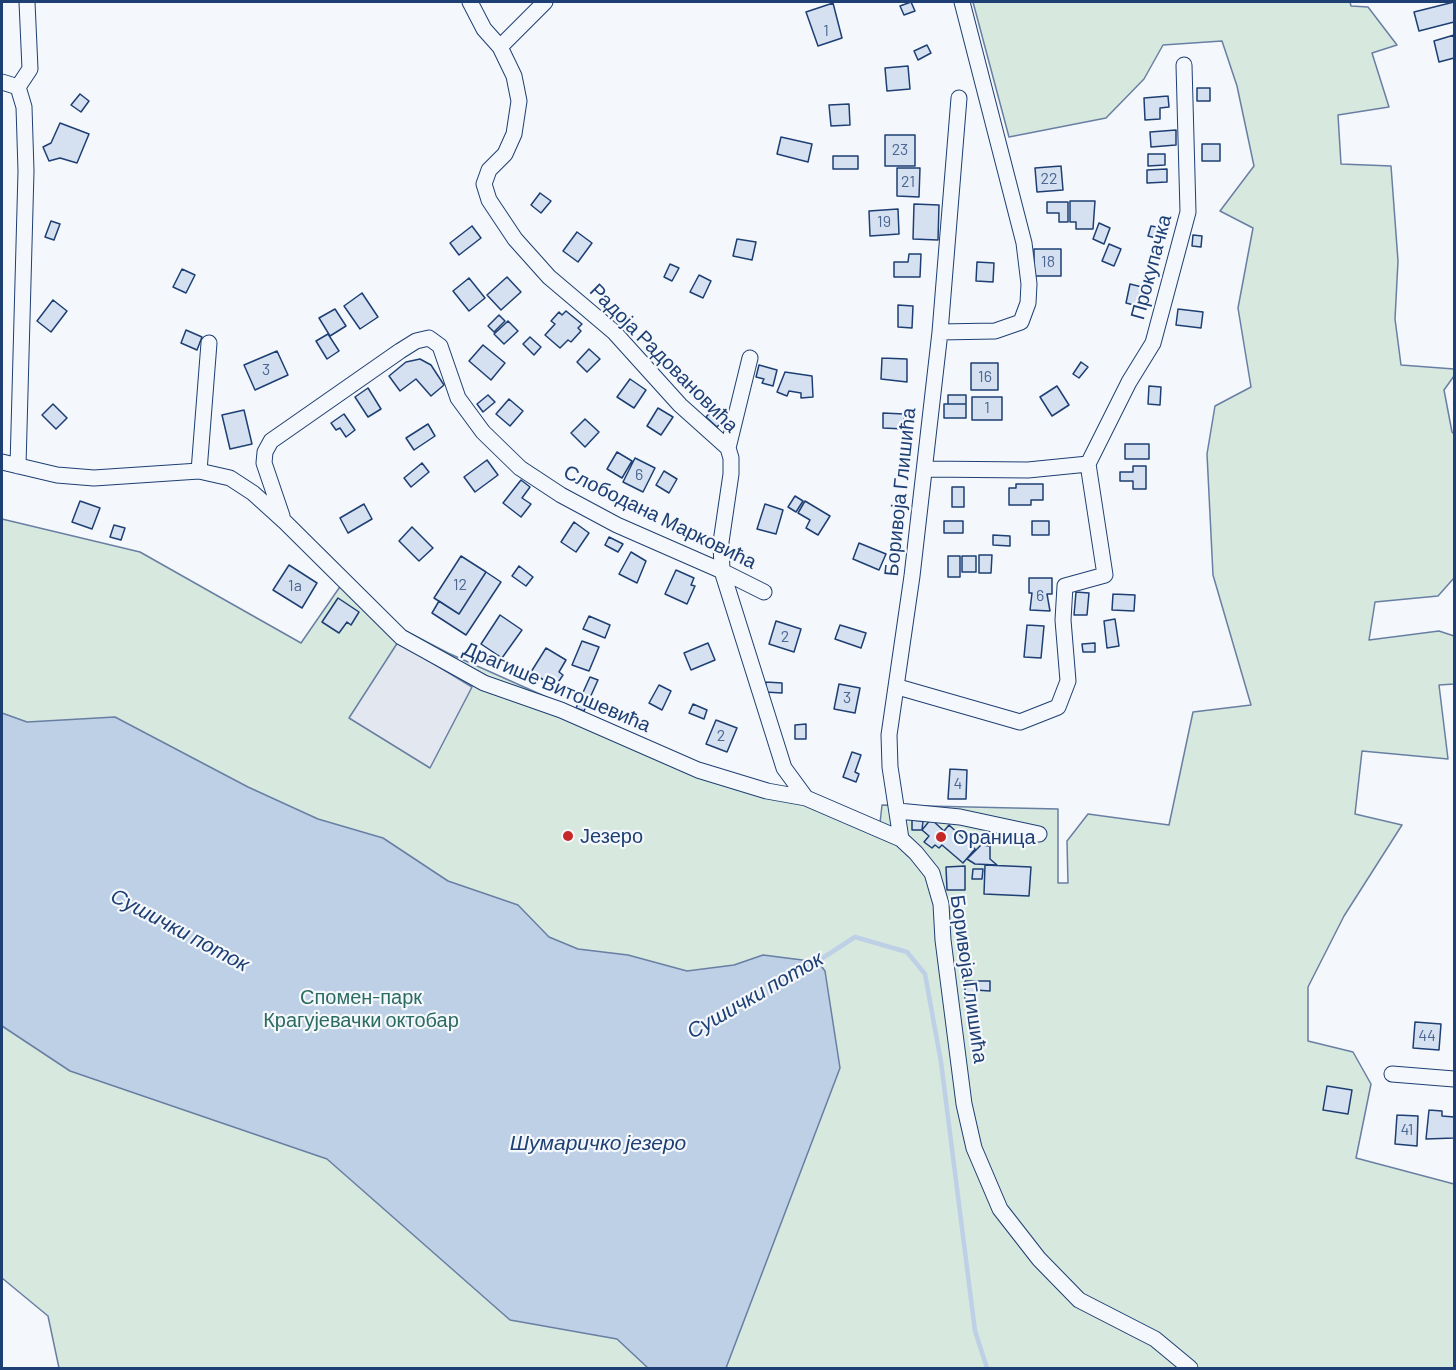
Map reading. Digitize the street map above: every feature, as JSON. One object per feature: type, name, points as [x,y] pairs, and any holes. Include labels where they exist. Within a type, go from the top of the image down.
[{"type":"street","points":[[18,87],[30,69],[27,2]]},
{"type":"street","name":"Радоја Радовановића","points":[[470,2],[484,29],[500,47],[514,76],[519,100],[514,134],[505,154],[489,170],[484,184],[489,200],[515,239],[549,277],[614,332],[680,405],[728,448],[731,458],[731,474],[721,542],[722,571],[784,768],[806,798]]},
{"type":"street","points":[[500,47],[545,2]]},
{"type":"street","points":[[940,332],[995,331],[1021,322],[1028,303],[1029,284],[1024,243],[962,2]]},
{"type":"street","name":"Прокупачка","points":[[1088,464],[1129,382],[1153,343],[1165,306],[1188,212],[1184,65]]},
{"type":"street","points":[[2,82],[18,87]]},
{"type":"street","points":[[18,87],[24,106],[26,171],[18,466]]},
{"type":"street","name":"Боривоја Глишића","points":[[959,98],[940,332],[925,469],[898,687],[888,735],[890,767],[901,839],[932,873],[941,904],[943,940],[964,1104],[974,1148],[1000,1209],[1038,1259],[1079,1299],[1155,1339],[1190,1368]]},
{"type":"street","name":"Слободана Марковића","points":[[285,522],[264,463],[265,452],[271,441],[416,341],[429,338],[440,346],[458,398],[483,432],[520,468],[561,495],[617,525],[764,592]]},
{"type":"street","points":[[200,471],[209,343]]},
{"type":"street","points":[[728,448],[750,358]]},
{"type":"street","name":"Драгише Витошевића","points":[[2,462],[94,478],[200,471],[230,478],[253,493],[285,522],[400,637],[484,683],[561,710],[698,770],[766,791],[806,798],[901,839]]},
{"type":"street","points":[[898,687],[1020,722],[1058,707],[1068,681],[1063,620],[1065,586],[1105,575],[1088,464],[1028,470],[925,469]]},
{"type":"street","points":[[898,811],[960,817],[1038,834]]},
{"type":"street","points":[[1392,1074],[1455,1079]]},
{"type":"green space","name":"Спомен-парк Крагујевачки октобар","points":[[973,2],[1350,2],[1351,6],[1368,7],[1397,45],[1372,53],[1389,107],[1338,115],[1341,164],[1391,166],[1398,261],[1395,319],[1401,365],[1454,369],[1454,376],[1444,390],[1454,434],[1454,578],[1438,596],[1375,602],[1369,640],[1439,631],[1454,636],[1454,684],[1439,685],[1448,759],[1362,751],[1355,814],[1402,825],[1344,916],[1308,987],[1308,1041],[1353,1052],[1371,1084],[1356,1158],[1454,1184],[1454,1368],[59,1368],[48,1316],[2,1278],[2,519],[140,552],[301,643],[346,578],[398,627],[448,653],[683,758],[880,823],[882,805],[1058,809],[1058,883],[1068,883],[1067,841],[1088,814],[1169,825],[1193,712],[1251,705],[1213,575],[1207,454],[1215,406],[1251,387],[1238,308],[1253,228],[1220,211],[1254,166],[1237,86],[1222,41],[1163,45],[1144,79],[1106,118],[1009,137]]},
{"type":"shaded area","points":[[398,642],[472,687],[430,768],[349,718]]},
{"type":"water","name":"Шумаричко језеро","points":[[2,713],[27,722],[115,717],[248,787],[318,819],[383,838],[448,881],[518,905],[549,937],[578,949],[628,955],[687,971],[734,965],[763,955],[818,962],[825,971],[840,1068],[726,1368],[648,1368],[617,1339],[510,1320],[327,1159],[70,1071],[2,1026]]},
{"type":"building","points":[[911,2],[915,11],[904,15],[900,6]]},
{"type":"building","points":[[1454,2],[1454,22],[1419,31],[1414,12]]},
{"type":"building","points":[[833,3],[842,38],[818,46],[806,12]]},
{"type":"building","points":[[1454,35],[1454,58],[1439,62],[1434,41]]},
{"type":"building","points":[[927,45],[931,53],[918,60],[914,51]]},
{"type":"building","points":[[908,66],[910,89],[887,91],[885,68]]},
{"type":"building","points":[[1197,88],[1210,88],[1210,101],[1197,101]]},
{"type":"building","points":[[80,94],[89,101],[81,112],[71,105]]},
{"type":"building","points":[[1168,96],[1169,107],[1160,108],[1160,119],[1145,120],[1144,98]]},
{"type":"building","points":[[849,104],[850,125],[831,126],[829,105]]},
{"type":"building","points":[[60,123],[89,134],[77,163],[60,158],[49,161],[43,147],[51,143]]},
{"type":"building","points":[[1176,130],[1176,145],[1151,147],[1150,132]]},
{"type":"building","points":[[885,135],[915,135],[915,166],[885,166]]},
{"type":"building","points":[[781,137],[812,144],[808,162],[777,154]]},
{"type":"building","points":[[1202,144],[1220,144],[1220,161],[1202,161]]},
{"type":"building","points":[[1148,154],[1165,154],[1165,165],[1148,166]]},
{"type":"building","points":[[833,156],[858,156],[858,169],[833,169]]},
{"type":"building","points":[[1061,166],[1063,190],[1037,192],[1035,168]]},
{"type":"building","points":[[897,168],[920,168],[919,197],[897,196]]},
{"type":"building","points":[[1167,169],[1167,182],[1147,183],[1147,170]]},
{"type":"building","points":[[540,193],[551,201],[541,213],[531,205]]},
{"type":"building","points":[[1070,201],[1095,201],[1093,229],[1076,229],[1076,222],[1070,222]]},
{"type":"building","points":[[1047,202],[1068,202],[1068,222],[1059,222],[1059,213],[1047,213]]},
{"type":"building","points":[[914,204],[939,205],[938,240],[913,239]]},
{"type":"building","points":[[898,209],[899,234],[870,236],[869,211]]},
{"type":"building","points":[[51,221],[60,224],[54,240],[45,237]]},
{"type":"building","points":[[1099,223],[1110,228],[1104,244],[1093,239]]},
{"type":"building","points":[[472,226],[481,238],[459,255],[450,243]]},
{"type":"building","points":[[1151,226],[1163,228],[1160,239],[1148,236]]},
{"type":"building","points":[[577,232],[592,243],[578,262],[563,251]]},
{"type":"building","points":[[1193,235],[1202,236],[1201,247],[1192,246]]},
{"type":"building","points":[[737,239],[756,242],[752,260],[733,256]]},
{"type":"building","points":[[1109,244],[1121,249],[1114,266],[1102,261]]},
{"type":"building","points":[[1034,249],[1061,249],[1061,276],[1034,276]]},
{"type":"building","points":[[909,254],[921,254],[920,277],[894,277],[894,262],[908,262]]},
{"type":"building","points":[[977,262],[994,263],[993,282],[976,281]]},
{"type":"building","points":[[670,264],[679,268],[672,281],[664,277]]},
{"type":"building","points":[[182,269],[195,275],[186,293],[173,287]]},
{"type":"building","points":[[699,275],[711,281],[703,298],[690,292]]},
{"type":"building","points":[[507,277],[521,292],[501,310],[487,295]]},
{"type":"building","points":[[469,278],[485,298],[469,311],[453,291]]},
{"type":"building","points":[[1130,284],[1150,289],[1146,308],[1126,303]]},
{"type":"building","points":[[362,293],[378,317],[360,329],[344,306]]},
{"type":"building","points":[[53,300],[67,311],[51,332],[37,321]]},
{"type":"building","points":[[898,305],[913,306],[912,328],[898,327]]},
{"type":"building","points":[[335,309],[346,326],[330,336],[319,318]]},
{"type":"building","points":[[1178,309],[1203,312],[1201,328],[1176,325]]},
{"type":"building","points":[[566,311],[582,324],[578,328],[581,331],[571,342],[568,340],[560,348],[545,335],[555,324],[551,321],[559,312],[562,315]]},
{"type":"building","points":[[499,315],[505,321],[494,332],[488,326]]},
{"type":"building","points":[[508,321],[518,331],[504,344],[494,334]]},
{"type":"building","points":[[186,330],[202,337],[197,350],[181,343]]},
{"type":"building","points":[[328,334],[339,351],[327,359],[316,341]]},
{"type":"building","points":[[530,337],[541,347],[534,355],[523,344]]},
{"type":"building","points":[[483,345],[505,363],[491,380],[469,361]]},
{"type":"building","points":[[589,349],[600,359],[587,372],[577,362]]},
{"type":"building","points":[[277,351],[288,375],[255,390],[244,365]]},
{"type":"building","points":[[882,358],[907,359],[907,382],[881,379]]},
{"type":"building","points":[[420,359],[431,365],[444,385],[431,396],[416,379],[400,391],[389,376],[406,362]]},
{"type":"building","points":[[1081,362],[1088,367],[1079,378],[1073,374]]},
{"type":"building","points":[[971,363],[998,363],[998,390],[971,390]]},
{"type":"building","points":[[759,365],[777,370],[773,386],[762,383],[764,379],[756,377]]},
{"type":"building","points":[[785,372],[812,376],[813,397],[801,398],[801,393],[789,391],[787,396],[777,392]]},
{"type":"building","points":[[630,379],[646,390],[634,408],[617,397]]},
{"type":"building","points":[[1057,386],[1069,405],[1052,416],[1040,397]]},
{"type":"building","points":[[1149,386],[1161,387],[1160,405],[1148,404]]},
{"type":"building","points":[[368,388],[381,409],[368,417],[355,397]]},
{"type":"building","points":[[488,395],[495,402],[483,412],[477,404]]},
{"type":"building","points":[[948,395],[966,395],[966,404],[948,404]]},
{"type":"building","points":[[972,397],[1002,397],[1002,420],[972,420]]},
{"type":"building","points":[[509,399],[523,411],[510,426],[496,414]]},
{"type":"building","points":[[53,404],[67,418],[56,429],[42,415]]},
{"type":"building","points":[[944,404],[966,404],[966,418],[944,418]]},
{"type":"building","points":[[715,407],[726,417],[717,427],[706,417]]},
{"type":"building","points":[[658,408],[673,417],[661,435],[647,426]]},
{"type":"building","points":[[244,410],[252,444],[230,449],[222,415]]},
{"type":"building","points":[[883,413],[904,414],[904,429],[883,428]]},
{"type":"building","points":[[344,414],[355,430],[346,437],[340,428],[336,430],[331,423]]},
{"type":"building","points":[[585,419],[599,432],[585,447],[571,433]]},
{"type":"building","points":[[428,424],[435,436],[414,450],[406,438]]},
{"type":"building","points":[[1125,444],[1149,444],[1149,459],[1125,459]]},
{"type":"building","points":[[617,452],[632,461],[622,478],[607,469]]},
{"type":"building","points":[[635,458],[655,468],[643,492],[623,482]]},
{"type":"building","points":[[487,460],[498,475],[475,492],[464,477]]},
{"type":"building","points":[[422,463],[429,472],[411,487],[404,478]]},
{"type":"building","points":[[1133,466],[1146,466],[1146,489],[1133,489],[1133,481],[1120,481],[1120,472],[1133,472]]},
{"type":"building","points":[[664,471],[677,479],[669,493],[656,485]]},
{"type":"building","points":[[521,480],[530,487],[522,498],[531,504],[521,517],[503,503]]},
{"type":"building","points":[[1016,484],[1043,484],[1043,500],[1031,500],[1031,505],[1009,505],[1009,488],[1016,488]]},
{"type":"building","points":[[952,487],[964,487],[964,507],[952,507]]},
{"type":"building","points":[[795,496],[803,501],[796,512],[788,507]]},
{"type":"building","points":[[80,501],[100,508],[92,529],[72,522]]},
{"type":"building","points":[[805,501],[830,516],[818,535],[806,528],[810,520],[798,513]]},
{"type":"building","points":[[364,504],[372,519],[348,533],[340,518]]},
{"type":"building","points":[[765,504],[783,510],[776,534],[757,529]]},
{"type":"building","points":[[944,521],[963,521],[963,533],[944,533]]},
{"type":"building","points":[[1032,521],[1049,521],[1049,535],[1032,535]]},
{"type":"building","points":[[574,522],[589,533],[576,552],[561,542]]},
{"type":"building","points":[[114,525],[125,528],[121,540],[110,537]]},
{"type":"building","points":[[412,527],[433,548],[419,561],[399,541]]},
{"type":"building","points":[[993,535],[1010,536],[1010,546],[993,545]]},
{"type":"building","points":[[609,537],[623,544],[618,552],[605,545]]},
{"type":"building","points":[[859,543],[886,554],[879,570],[853,559]]},
{"type":"building","points":[[631,552],[646,561],[637,583],[619,574]]},
{"type":"building","points":[[979,555],[992,555],[991,573],[979,573]]},
{"type":"building","points":[[461,556],[486,572],[459,614],[434,598]]},
{"type":"building","points":[[948,556],[960,556],[960,577],[948,577]]},
{"type":"building","points":[[962,556],[976,556],[976,572],[962,572]]},
{"type":"building","points":[[289,565],[317,583],[302,608],[273,590]]},
{"type":"building","points":[[519,566],[533,577],[526,586],[512,576]]},
{"type":"building","points":[[676,570],[694,578],[691,585],[695,586],[687,604],[665,594]]},
{"type":"building","points":[[486,572],[501,582],[466,635],[432,613],[439,601],[459,614]]},
{"type":"building","points":[[1029,578],[1052,578],[1052,594],[1047,594],[1050,611],[1030,610],[1032,593],[1029,593]]},
{"type":"building","points":[[1076,592],[1089,593],[1087,615],[1074,615]]},
{"type":"building","points":[[1113,594],[1135,595],[1134,611],[1112,610]]},
{"type":"building","points":[[338,598],[359,612],[351,625],[347,622],[339,633],[322,622]]},
{"type":"building","points":[[500,615],[522,630],[502,658],[481,644]]},
{"type":"building","points":[[589,616],[610,625],[605,638],[583,629]]},
{"type":"building","points":[[1115,619],[1119,646],[1107,648],[1104,621]]},
{"type":"building","points":[[776,621],[801,629],[794,652],[769,644]]},
{"type":"building","points":[[840,625],[866,633],[861,648],[835,639]]},
{"type":"building","points":[[1027,625],[1044,626],[1041,658],[1024,657]]},
{"type":"building","points":[[582,641],[599,647],[589,671],[572,665]]},
{"type":"building","points":[[708,643],[715,660],[691,670],[684,653]]},
{"type":"building","points":[[1095,643],[1095,652],[1083,652],[1082,644]]},
{"type":"building","points":[[546,648],[566,660],[559,672],[563,675],[555,687],[531,672]]},
{"type":"building","points":[[590,677],[598,680],[584,711],[576,708]]},
{"type":"building","points":[[766,682],[782,683],[782,693],[765,692]]},
{"type":"building","points":[[839,684],[860,688],[855,713],[834,709]]},
{"type":"building","points":[[659,685],[671,691],[662,710],[649,703]]},
{"type":"building","points":[[693,704],[707,710],[704,719],[689,713]]},
{"type":"building","points":[[716,720],[737,728],[727,752],[706,744]]},
{"type":"building","points":[[806,724],[806,739],[795,739],[795,725]]},
{"type":"building","points":[[852,752],[861,755],[855,772],[859,774],[856,782],[843,777]]},
{"type":"building","points":[[950,769],[967,770],[966,799],[948,799]]},
{"type":"building","points":[[931,819],[944,831],[949,825],[975,849],[963,863],[942,845],[939,848],[935,845],[932,848],[924,842],[929,836],[922,830]]},
{"type":"building","points":[[912,820],[923,821],[922,830],[912,830]]},
{"type":"building","points":[[981,845],[990,846],[990,859],[997,865],[975,864],[967,859]]},
{"type":"building","points":[[985,865],[1031,867],[1029,896],[984,894]]},
{"type":"building","points":[[965,866],[965,890],[947,890],[946,867]]},
{"type":"building","points":[[973,869],[983,869],[982,879],[972,879]]},
{"type":"building","points":[[965,981],[990,981],[990,991],[975,990],[975,1000],[965,1000]]},
{"type":"building","points":[[1415,1022],[1441,1024],[1439,1050],[1413,1048]]},
{"type":"building","points":[[1327,1086],[1352,1090],[1348,1114],[1323,1110]]},
{"type":"building","points":[[1429,1110],[1442,1111],[1442,1116],[1454,1117],[1454,1138],[1426,1139]]},
{"type":"building","points":[[1397,1115],[1418,1116],[1417,1146],[1395,1144]]},
{"type":"waterway","name":"Сушички поток","points":[[815,963],[855,937],[907,952],[925,974],[941,1062],[975,1331],[987,1368]]},
{"type":"place","name":"Језеро","points":[[568,836]]},
{"type":"place","name":"Ораница","points":[[941,837]]}]
